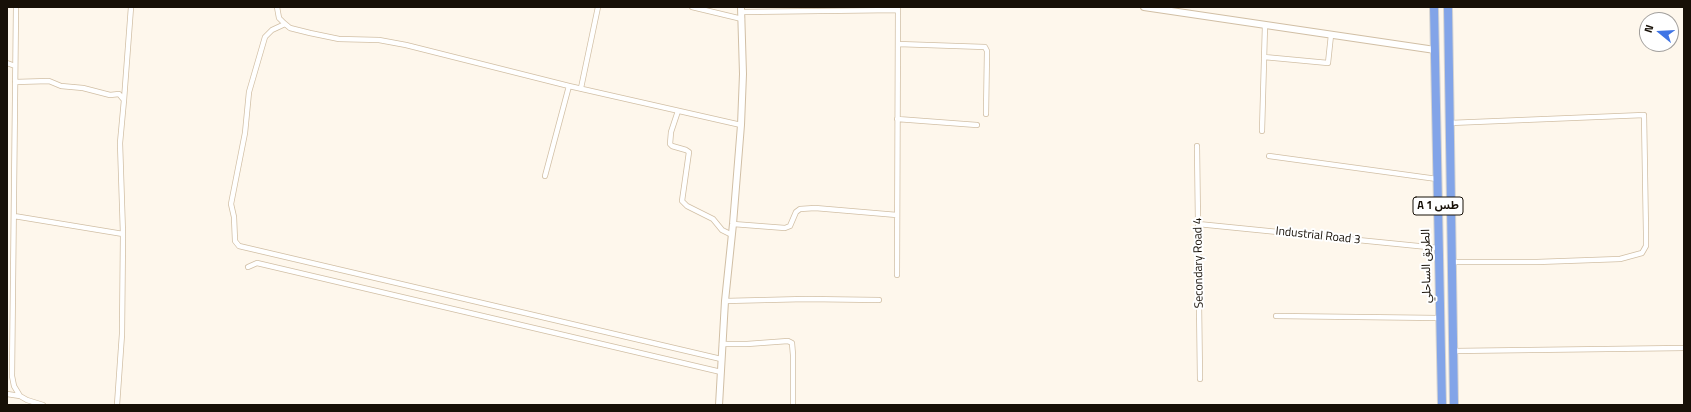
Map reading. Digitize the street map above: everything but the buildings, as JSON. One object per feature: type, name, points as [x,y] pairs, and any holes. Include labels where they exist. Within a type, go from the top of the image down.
[{"type":"highway","name":"الطريق الساحلي","points":[[1434,7],[1439,318],[1442,405]]},
{"type":"highway","name":"الطريق الساحلي","points":[[1448,7],[1454,405]]},
{"type":"street","points":[[16,7],[12,376],[14,386],[20,396]]},
{"type":"street","points":[[117,405],[122,334],[123,234],[120,143],[131,7]]},
{"type":"street","points":[[277,7],[279,18],[290,28],[327,38],[379,40],[413,46],[570,86],[741,126]]},
{"type":"street","points":[[581,88],[598,7]]},
{"type":"street","points":[[692,7],[742,19]]},
{"type":"street","points":[[1144,7],[1435,50]]},
{"type":"street","points":[[719,405],[725,301],[734,224],[741,126],[743,74],[742,10],[897,9],[897,275]]},
{"type":"street","points":[[285,24],[272,30],[265,37],[249,92],[245,133],[231,204],[234,217],[235,241],[239,246],[721,358]]},
{"type":"street","points":[[1262,131],[1265,25]]},
{"type":"street","points":[[1264,57],[1328,63],[1331,35]]},
{"type":"street","points":[[898,44],[985,46],[987,51],[986,114]]},
{"type":"street","points":[[7,63],[15,66]]},
{"type":"street","points":[[15,82],[49,81],[61,86],[83,88],[110,95],[119,94],[124,100]]},
{"type":"street","points":[[545,176],[570,86]]},
{"type":"street","points":[[678,111],[671,132],[670,144],[689,152],[682,200],[687,206],[713,219],[722,230],[732,235]]},
{"type":"street","points":[[1450,123],[1644,115],[1646,233],[1646,246],[1642,253],[1620,259],[1537,262],[1452,262]]},
{"type":"street","points":[[898,119],[977,125]]},
{"type":"street","name":"Secondary Road 4","points":[[1197,146],[1200,380]]},
{"type":"street","points":[[1268,156],[1437,178]]},
{"type":"street","points":[[734,224],[785,228],[790,226],[796,212],[800,209],[815,208],[897,215]]},
{"type":"street","points":[[14,216],[123,234]]},
{"type":"street","name":"Industrial Road 3","points":[[1198,224],[1438,248]]},
{"type":"street","points":[[248,267],[257,263],[721,372]]},
{"type":"street","points":[[725,301],[806,299],[879,300]]},
{"type":"street","points":[[1276,316],[1439,318]]},
{"type":"street","points":[[722,344],[788,341],[792,343],[793,405]]},
{"type":"street","points":[[1453,351],[1684,348]]},
{"type":"street","points":[[7,394],[20,396],[43,405]]}]
